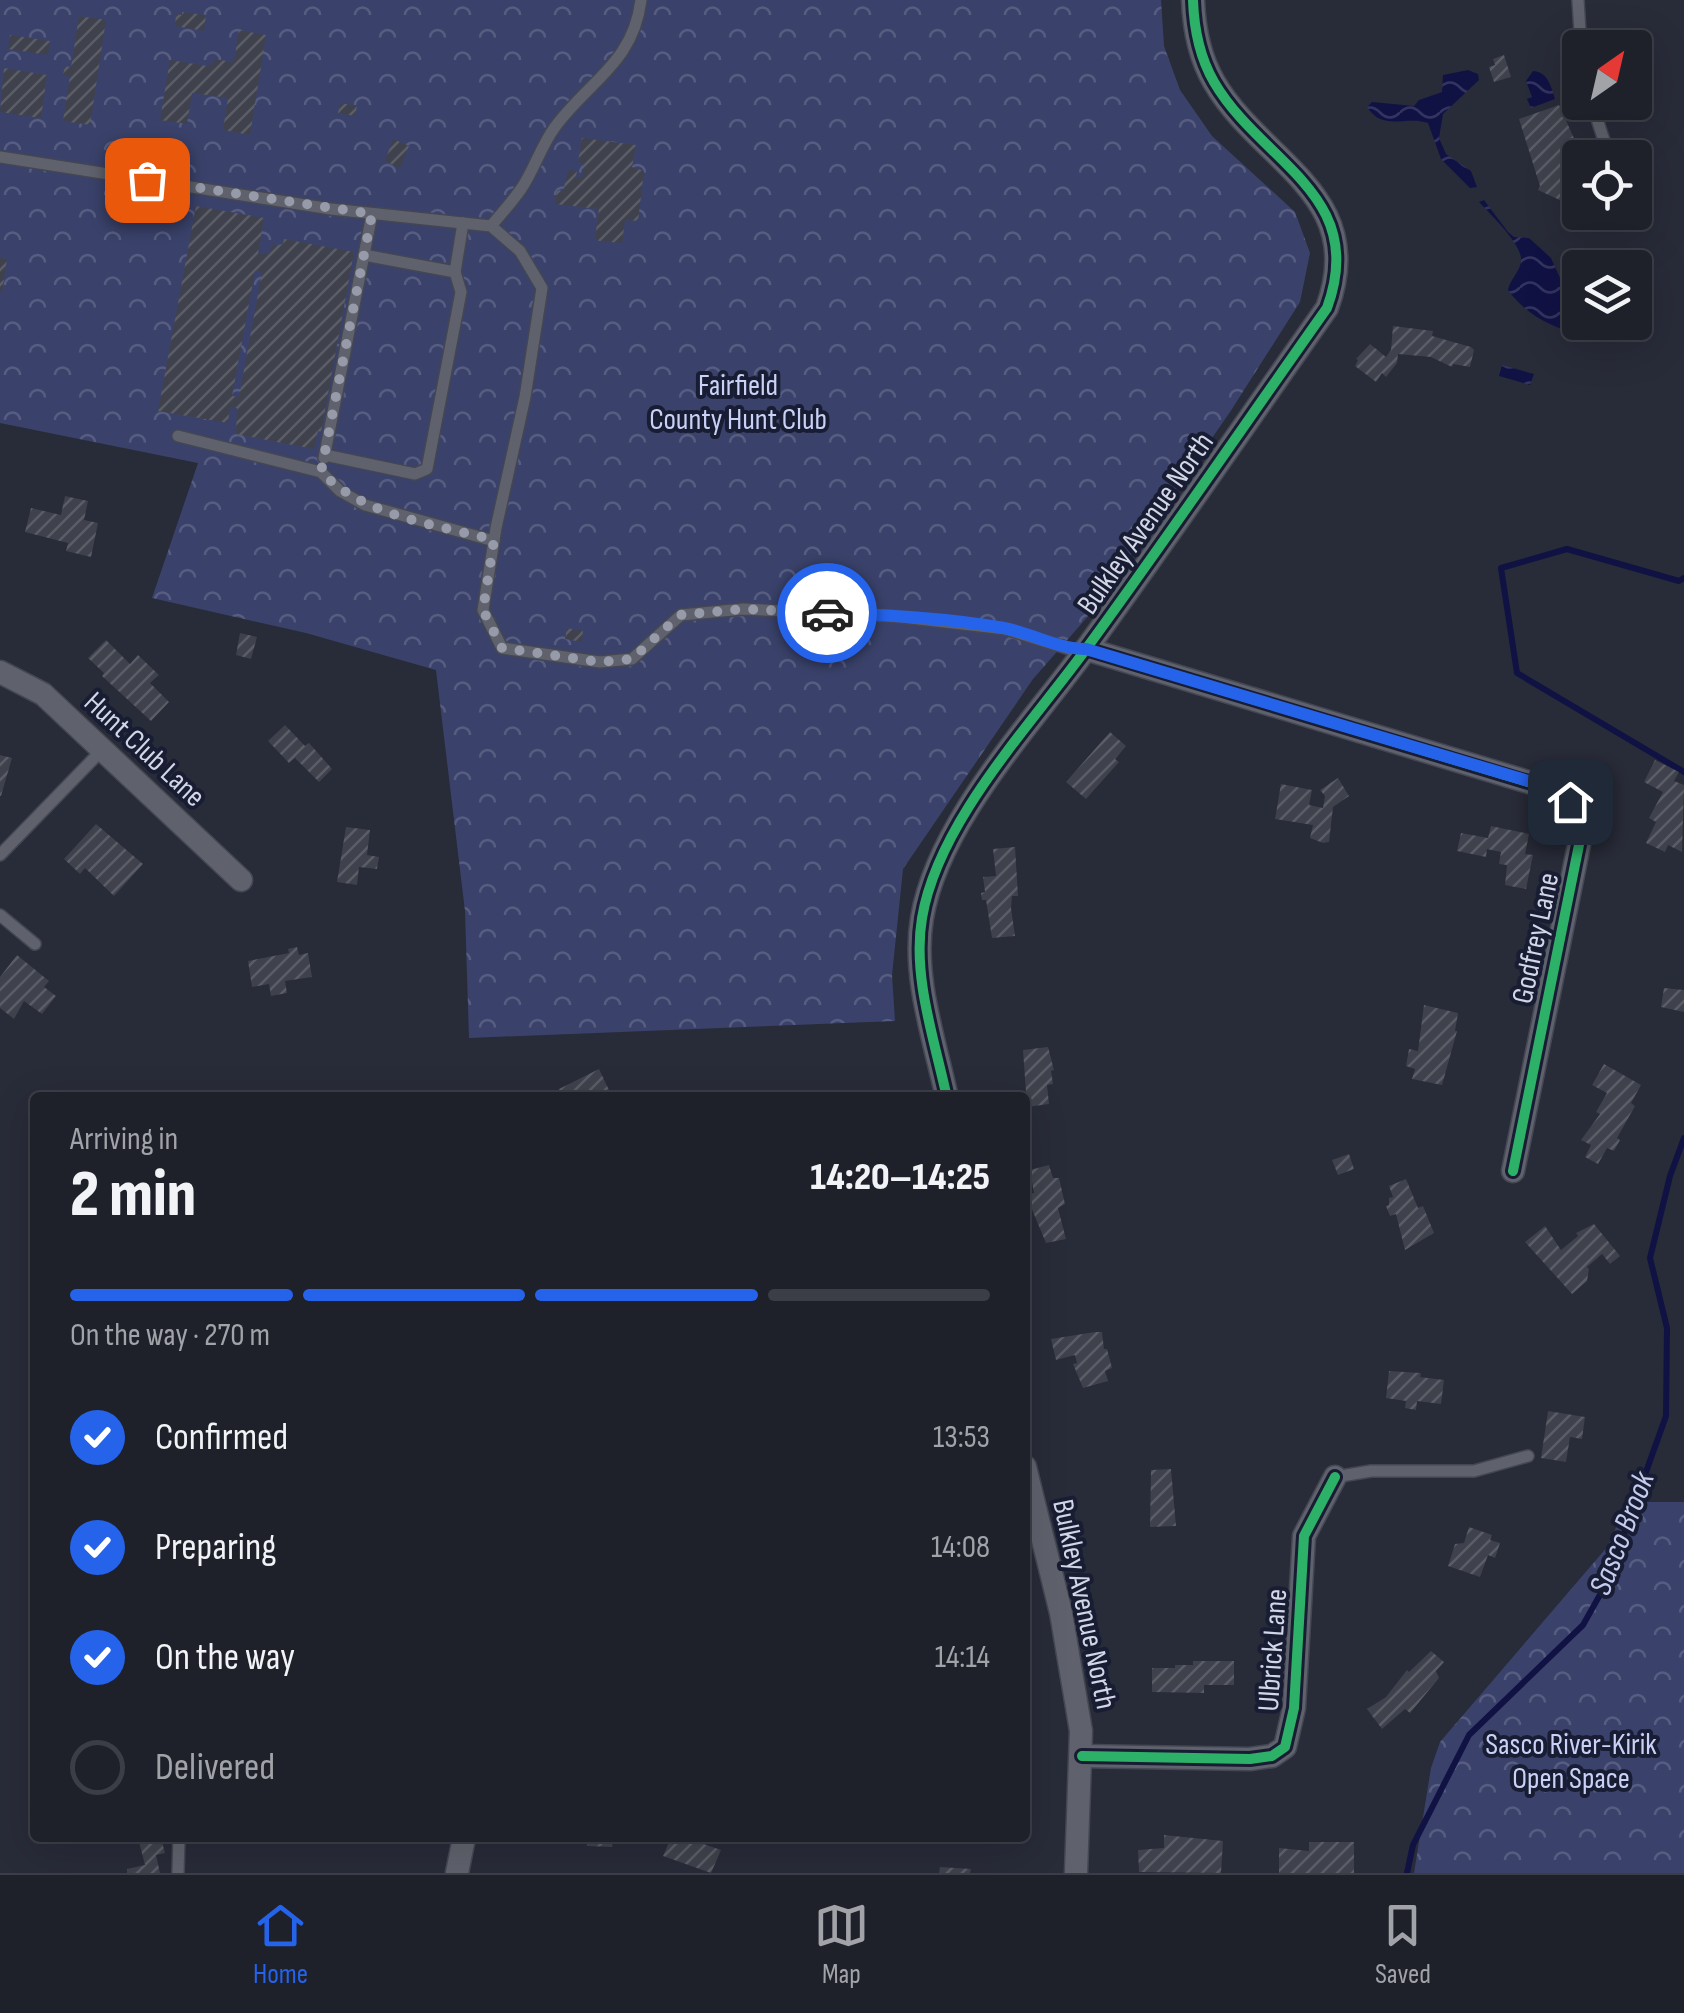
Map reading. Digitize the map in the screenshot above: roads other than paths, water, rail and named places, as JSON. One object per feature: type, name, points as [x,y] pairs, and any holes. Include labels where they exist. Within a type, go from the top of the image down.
[{"type":"street","name":"Bulkley Avenue North","points":[[946,1092],[920,965],[922,919],[945,848],[997,766],[1086,649],[1327,308],[1335,286],[1339,261],[1326,213],[1304,182],[1234,110],[1214,81],[1198,46],[1193,0]]},
{"type":"street","name":"Godfrey Lane","points":[[1086,649],[1545,786],[1570,802],[1581,836],[1513,1171]]},
{"type":"street","name":"Hunt Club Lane","points":[[0,672],[43,694],[241,880]]},
{"type":"street","name":"Ulbrick Lane","points":[[1082,1756],[1250,1759],[1272,1756],[1285,1748],[1294,1708],[1304,1536],[1335,1477]]},
{"type":"street","name":"Bulkley Avenue North","points":[[1030,1487],[1061,1613],[1081,1731],[1076,1873]]},
{"type":"street","points":[[457,1873],[463,1842]]},
{"type":"lane","points":[[491,226],[521,188],[553,130],[628,47],[641,0]]},
{"type":"lane","points":[[1578,0],[1580,30]]},
{"type":"lane","points":[[0,157],[372,214],[491,226],[520,251],[542,288],[483,610],[502,648],[600,662],[632,659],[680,615],[743,609],[894,616],[1006,628],[1070,649],[1086,649]]},
{"type":"lane","points":[[321,472],[372,214]]},
{"type":"lane","points":[[324,455],[415,474],[427,469],[461,292],[455,272],[464,223]]},
{"type":"lane","points":[[364,255],[455,272]]},
{"type":"lane","points":[[178,436],[321,472],[340,491],[365,505],[494,540]]},
{"type":"lane","points":[[0,855],[102,750]]},
{"type":"lane","points":[[0,915],[34,944]]},
{"type":"lane","points":[[1335,1477],[1371,1471],[1474,1471],[1528,1456]]},
{"type":"lane","points":[[178,1873],[179,1842]]},
{"type":"water","points":[[1468,70],[1478,74],[1479,80],[1443,114],[1439,138],[1446,154],[1471,171],[1477,187],[1470,188],[1441,159],[1428,123],[1387,121],[1373,115],[1367,107],[1372,102],[1414,106],[1419,100],[1442,92],[1443,75]]},
{"type":"water","points":[[1533,71],[1545,77],[1555,99],[1531,108],[1526,81]]},
{"type":"water","points":[[1484,200],[1514,237],[1529,238],[1551,258],[1562,282],[1562,329],[1523,307],[1508,290],[1520,265],[1520,254],[1505,230],[1479,202]]},
{"type":"water","points":[[1502,365],[1534,374],[1530,385],[1499,376]]},
{"type":"waterway","name":"Sasco Brook","points":[[1684,578],[1679,581],[1567,549],[1501,568],[1517,673],[1684,772]]},
{"type":"waterway","name":"Sasco Brook","points":[[1407,1873],[1413,1845],[1469,1735],[1583,1625],[1606,1584],[1666,1416],[1667,1328],[1650,1258],[1670,1176],[1684,1138]]},
{"type":"park label","name":"Fairfield County Hunt Club","points":[[738,402]]},
{"type":"park label","name":"Sasco River-Kirik Open Space","points":[[1571,1761]]}]
